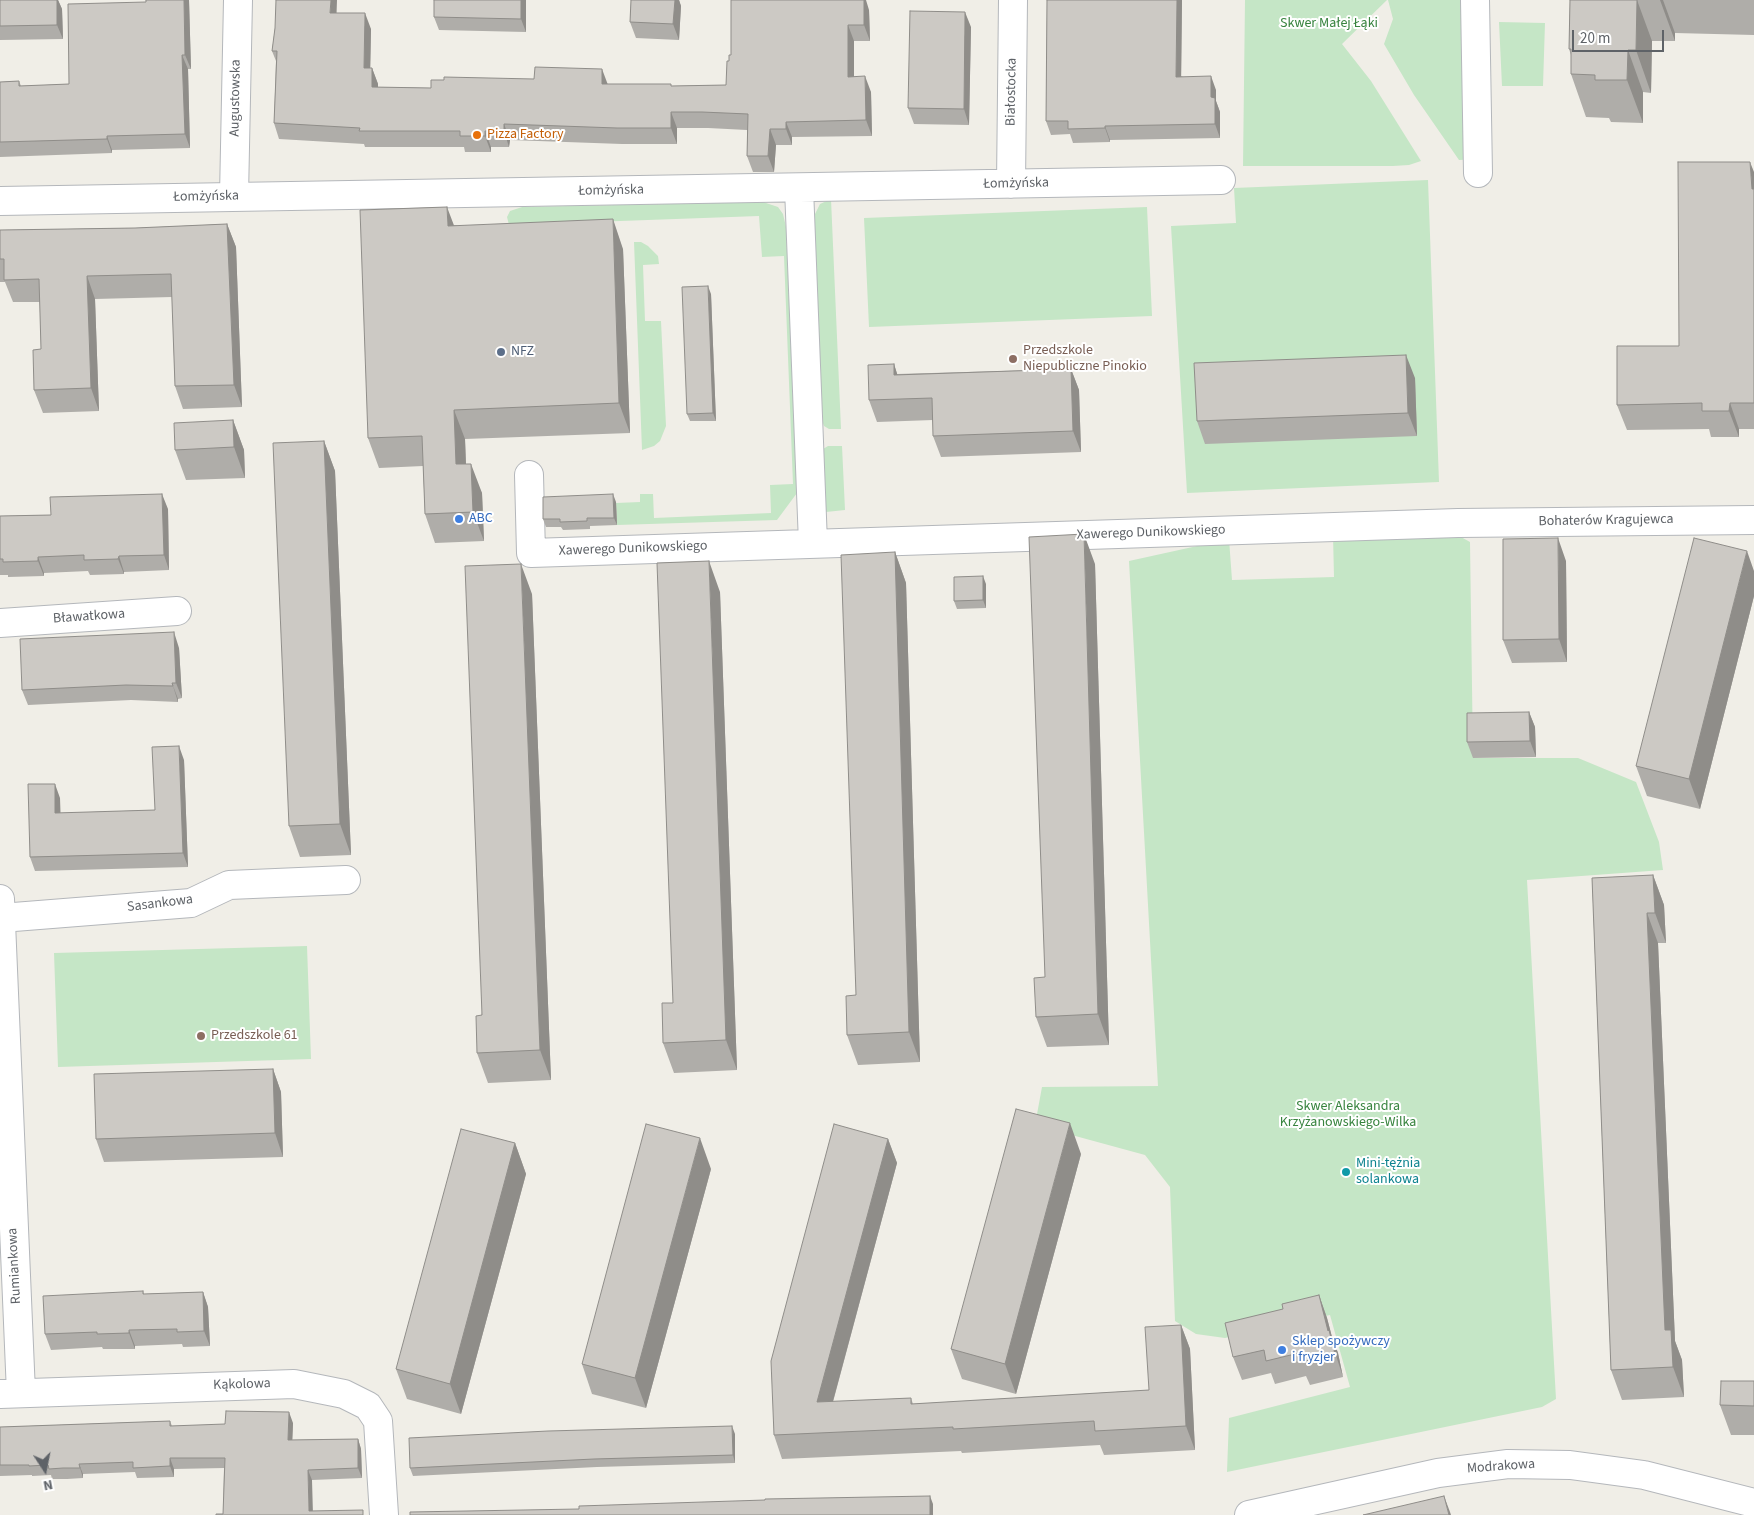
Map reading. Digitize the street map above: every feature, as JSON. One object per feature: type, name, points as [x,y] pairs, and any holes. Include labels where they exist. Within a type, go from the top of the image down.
[{"type":"street","name":"Augustowska","points":[[234,196],[238,0]]},
{"type":"street","name":"Białostocka","points":[[1011,184],[1013,0]]},
{"type":"street","points":[[1475,0],[1478,173]]},
{"type":"street","name":"Łomżyńska","points":[[0,200],[1221,180]]},
{"type":"street","points":[[799,188],[813,543]]},
{"type":"street","name":"Xawerego Dunikowskiego","points":[[529,475],[531,553],[1458,523]]},
{"type":"street","name":"Bohaterów Kragujewca","points":[[1458,523],[1754,520]]},
{"type":"street","name":"Bławatkowa","points":[[0,623],[177,611]]},
{"type":"street","name":"Sasankowa","points":[[0,908],[191,903],[229,884],[346,880]]},
{"type":"street","name":"Rumiankowa","points":[[0,908],[11,1393]]},
{"type":"street","name":"Kąkolowa","points":[[11,1393],[294,1384],[344,1394],[368,1406],[378,1421],[384,1515]]},
{"type":"street","name":"Modrakowa","points":[[1249,1515],[1438,1473],[1508,1464],[1570,1465],[1644,1475],[1754,1503]]},
{"type":"green space","name":"Skwer Małej Łąki","points":[[1245,0],[1387,0],[1342,44],[1371,81],[1421,161],[1409,165],[1393,166],[1243,166]]},
{"type":"green space","points":[[1388,0],[1468,0],[1486,159],[1459,160],[1414,95],[1384,44],[1393,19]]},
{"type":"green space","points":[[1499,22],[1545,23],[1543,86],[1502,86]]},
{"type":"green space","points":[[1428,180],[1439,482],[1187,493],[1171,226],[1236,223],[1234,188]]},
{"type":"green space","points":[[831,199],[841,429],[829,429],[824,426],[821,418],[813,218],[820,204]]},
{"type":"green space","points":[[763,202],[778,207],[783,214],[786,227],[797,493],[777,520],[617,525],[616,503],[640,502],[640,494],[653,494],[654,518],[771,513],[770,485],[793,484],[784,256],[762,257],[759,216],[509,225],[507,217],[510,211],[522,207]]},
{"type":"green space","points":[[1147,207],[1152,316],[869,327],[864,218]]},
{"type":"green space","points":[[634,242],[641,242],[648,246],[658,256],[659,264],[643,265],[645,321],[661,321],[666,426],[660,441],[654,446],[642,450]]},
{"type":"green space","points":[[828,446],[842,446],[845,510],[826,512],[821,455],[823,449]]},
{"type":"green space","name":"Skwer Aleksandra Krzyżanowskiego-Wilka","points":[[1452,532],[1470,542],[1473,758],[1578,758],[1636,782],[1659,842],[1663,870],[1527,880],[1556,1399],[1542,1407],[1227,1472],[1229,1418],[1350,1387],[1330,1315],[1225,1338],[1196,1334],[1175,1321],[1170,1187],[1145,1155],[1035,1125],[1042,1087],[1158,1086],[1129,561],[1229,539],[1232,580],[1334,577],[1333,535]]},
{"type":"green space","points":[[307,946],[311,1059],[58,1067],[54,953]]},
{"type":"building","points":[[0,0],[57,0],[57,25],[0,26]]},
{"type":"building","points":[[146,0],[184,0],[185,55],[182,55],[185,134],[107,136],[107,139],[0,142],[0,82],[19,81],[19,86],[69,84],[68,4],[146,2]]},
{"type":"building","points":[[276,0],[331,0],[330,13],[365,13],[364,68],[372,68],[372,87],[431,88],[431,80],[444,80],[444,77],[534,79],[535,67],[602,69],[602,84],[726,85],[727,61],[729,61],[729,55],[731,55],[731,0],[864,0],[864,25],[848,25],[848,77],[865,76],[866,120],[786,122],[786,129],[770,129],[768,156],[747,156],[748,114],[671,112],[671,128],[504,124],[504,131],[485,131],[485,136],[460,136],[460,131],[359,131],[360,128],[274,123],[277,51],[272,51]]},
{"type":"building","points":[[434,0],[521,0],[521,19],[434,17]]},
{"type":"building","points":[[631,0],[675,0],[673,24],[630,22]]},
{"type":"building","points":[[1047,0],[1177,0],[1176,77],[1211,76],[1211,97],[1215,98],[1215,124],[1105,126],[1105,128],[1068,129],[1068,121],[1046,121]]},
{"type":"building","points":[[1570,0],[1637,0],[1636,50],[1628,50],[1627,80],[1595,80],[1595,75],[1571,74],[1571,49],[1569,49]]},
{"type":"building","points":[[910,11],[965,12],[964,109],[908,108]]},
{"type":"building","points":[[1678,162],[1750,162],[1752,189],[1754,189],[1754,403],[1730,403],[1729,411],[1702,411],[1702,403],[1617,405],[1617,346],[1679,346]]},
{"type":"building","name":"NFZ","points":[[447,207],[448,226],[613,219],[619,403],[454,410],[456,464],[471,464],[473,512],[425,514],[422,436],[368,438],[360,210]]},
{"type":"building","points":[[227,224],[234,385],[175,386],[171,274],[87,276],[91,388],[34,390],[33,350],[41,349],[39,279],[4,280],[4,259],[0,259],[0,230],[135,228]]},
{"type":"building","points":[[708,286],[713,413],[687,414],[682,287]]},
{"type":"building","points":[[1406,355],[1408,413],[1197,421],[1194,363]]},
{"type":"building","points":[[894,364],[894,375],[1071,369],[1073,431],[933,436],[932,398],[869,400],[868,365]]},
{"type":"building","points":[[233,420],[234,447],[175,450],[174,423]]},
{"type":"building","points":[[324,441],[340,824],[289,826],[273,443]]},
{"type":"building","points":[[162,494],[164,555],[119,556],[118,559],[84,560],[84,555],[38,557],[38,561],[3,562],[3,559],[0,559],[0,516],[51,515],[50,497]]},
{"type":"building","points":[[613,494],[614,518],[587,518],[587,521],[560,522],[560,519],[543,519],[543,497]]},
{"type":"building","points":[[1084,534],[1098,1014],[1036,1017],[1034,978],[1045,977],[1029,537]]},
{"type":"building","points":[[1558,538],[1559,639],[1503,640],[1503,539]]},
{"type":"building","points":[[1694,538],[1747,551],[1689,779],[1636,766]]},
{"type":"building","points":[[895,552],[909,1032],[847,1035],[846,996],[856,995],[841,555]]},
{"type":"building","points":[[709,561],[726,1040],[663,1043],[662,1003],[673,1003],[657,563]]},
{"type":"building","points":[[521,564],[540,1050],[477,1053],[476,1016],[482,1015],[465,566]]},
{"type":"building","points":[[983,576],[983,600],[954,601],[954,577]]},
{"type":"building","points":[[174,632],[176,683],[172,683],[173,686],[126,685],[22,690],[20,639]]},
{"type":"building","points":[[1529,712],[1530,741],[1467,742],[1467,713]]},
{"type":"building","points":[[179,746],[183,853],[30,857],[28,784],[55,784],[55,813],[155,810],[152,747]]},
{"type":"building","points":[[1653,875],[1655,913],[1647,913],[1665,1330],[1671,1330],[1673,1367],[1611,1370],[1592,878]]},
{"type":"building","points":[[273,1069],[275,1133],[96,1139],[94,1074]]},
{"type":"building","points":[[1016,1109],[1070,1123],[1005,1364],[951,1349]]},
{"type":"building","points":[[646,1124],[700,1138],[635,1378],[582,1364]]},
{"type":"building","points":[[834,1124],[888,1139],[817,1402],[911,1398],[911,1404],[1149,1390],[1145,1327],[1181,1325],[1186,1426],[1095,1431],[1094,1421],[953,1429],[953,1427],[774,1435],[771,1361]]},
{"type":"building","points":[[461,1129],[515,1143],[450,1384],[396,1369]]},
{"type":"building","points":[[143,1291],[143,1294],[203,1292],[204,1331],[177,1332],[177,1329],[129,1330],[129,1333],[45,1334],[43,1296]]},
{"type":"building","points":[[1319,1295],[1335,1354],[1301,1362],[1299,1353],[1266,1361],[1264,1350],[1233,1357],[1225,1323],[1283,1309],[1282,1304]]},
{"type":"building","points":[[1721,1381],[1754,1381],[1754,1406],[1720,1405]]},
{"type":"building","points":[[226,1411],[289,1412],[288,1440],[358,1439],[358,1468],[308,1470],[309,1511],[363,1510],[363,1515],[216,1515],[223,1514],[225,1458],[170,1458],[170,1466],[133,1468],[133,1462],[79,1464],[80,1468],[49,1469],[48,1465],[0,1465],[0,1427],[170,1421],[170,1426],[225,1424]]},
{"type":"building","points":[[732,1426],[733,1455],[594,1459],[410,1468],[409,1438],[548,1431]]},
{"type":"building","points":[[930,1496],[930,1515],[410,1515],[410,1512],[579,1509],[579,1506],[765,1499]]},
{"type":"building","points":[[1444,1496],[1449,1515],[1363,1515]]},
{"type":"place","name":"Pizza Factory","points":[[477,135]]},
{"type":"place","name":"NFZ","points":[[501,352]]},
{"type":"place","name":"Przedszkole Niepubliczne Pinokio","points":[[1013,359]]},
{"type":"place","name":"ABC","points":[[459,519]]},
{"type":"place","name":"Przedszkole 61","points":[[201,1036]]},
{"type":"place","name":"Mini-tężnia solankowa","points":[[1346,1172]]},
{"type":"place","name":"Sklep spożywczy i fryzjer","points":[[1282,1350]]}]
